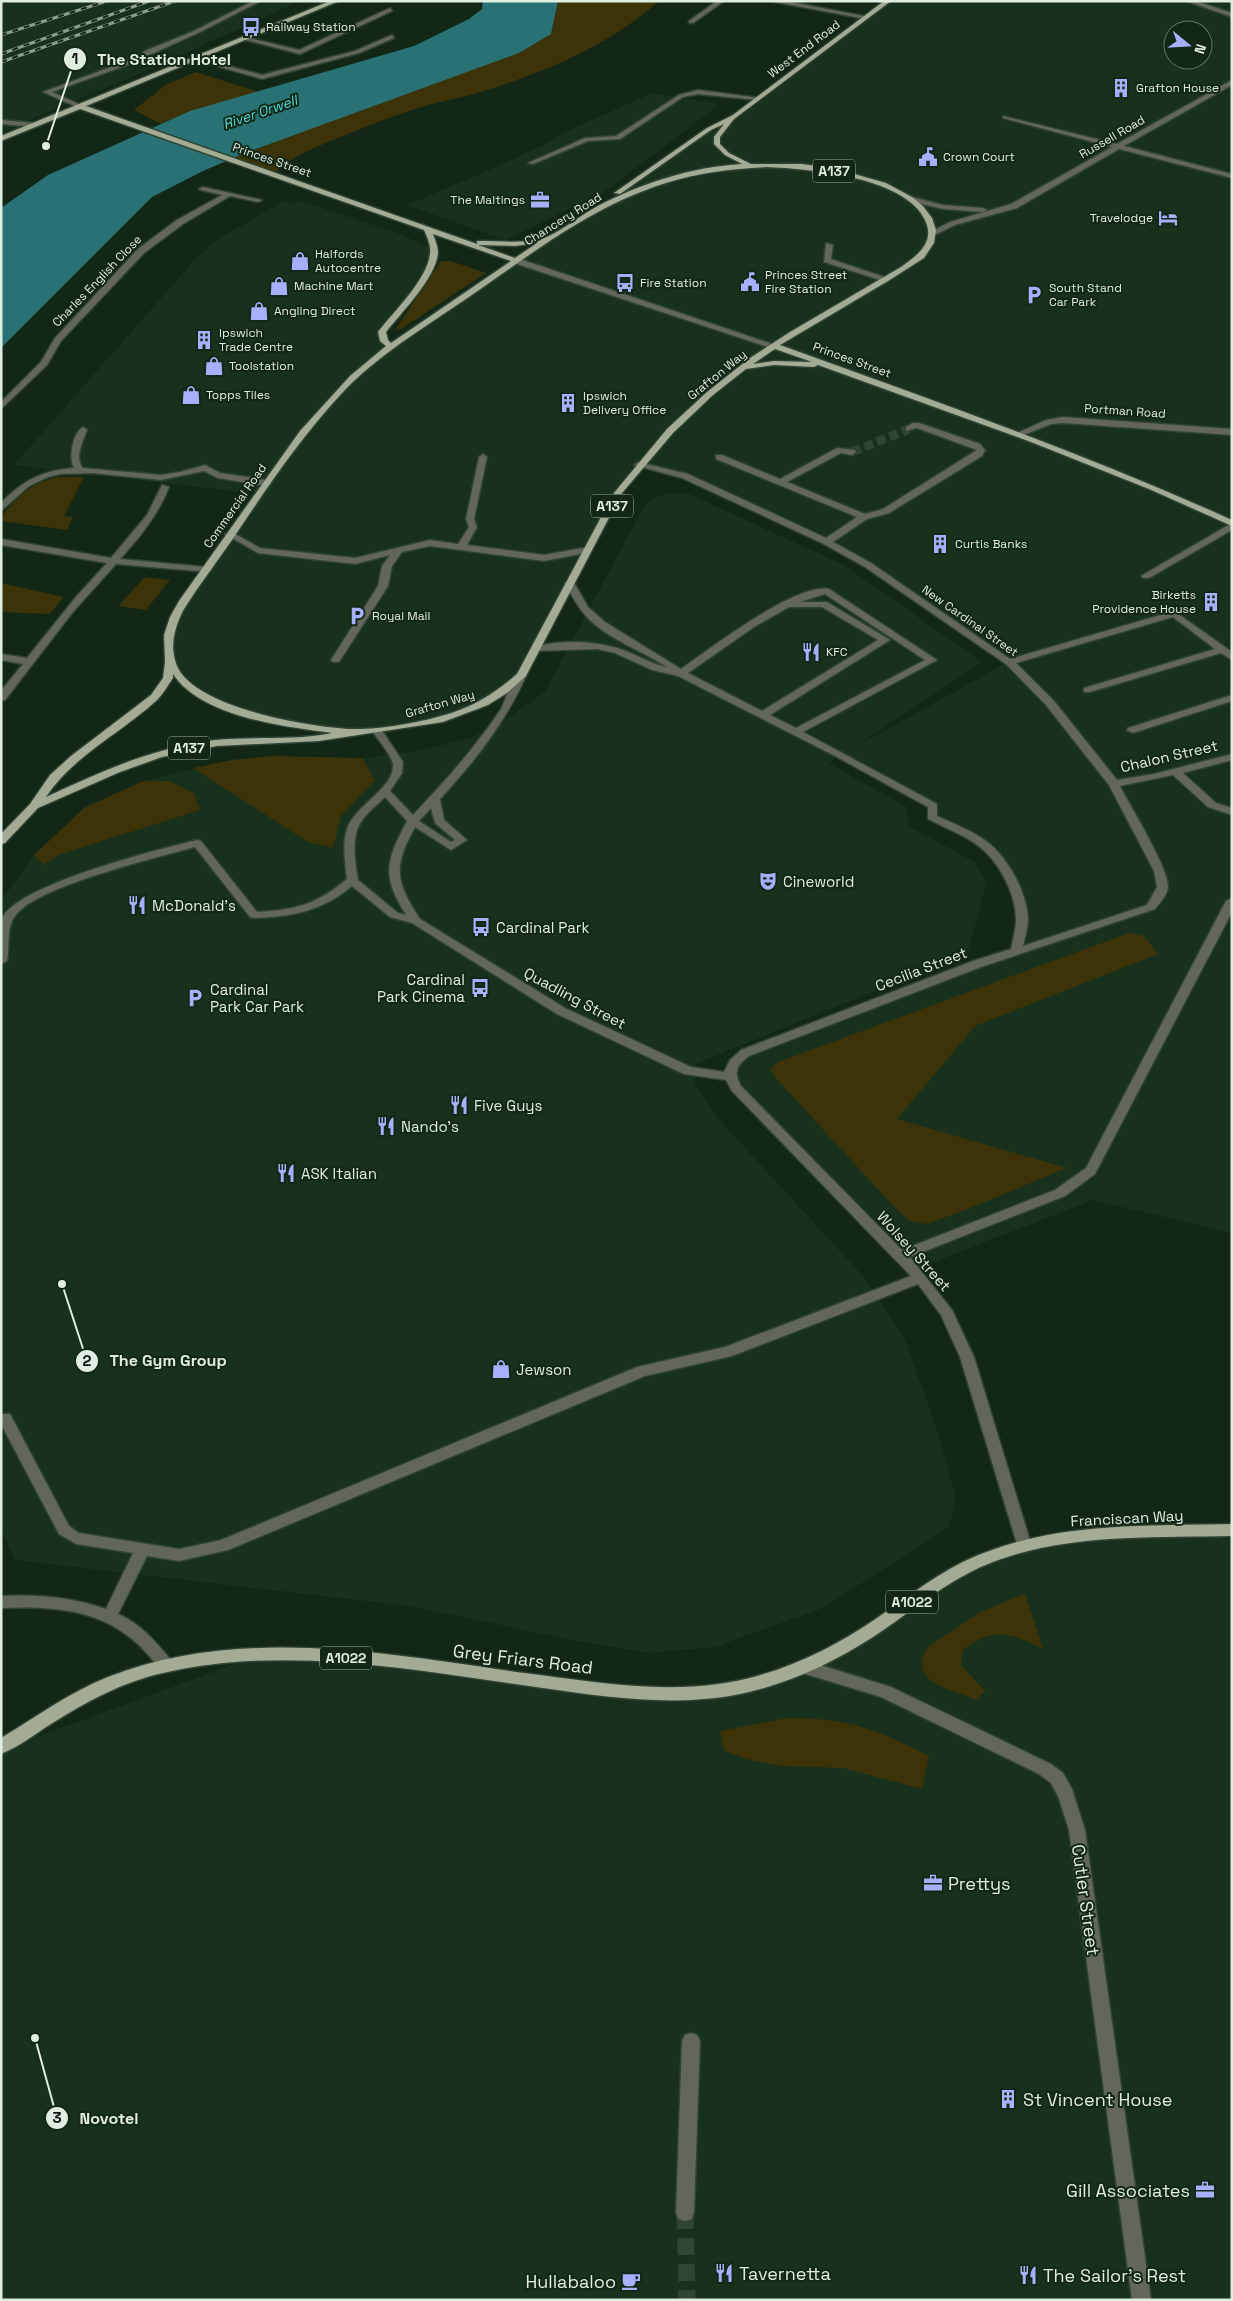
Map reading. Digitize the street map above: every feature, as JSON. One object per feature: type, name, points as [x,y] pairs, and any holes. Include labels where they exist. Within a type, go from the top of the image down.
[{"type":"main road","points":[[313,10],[328,1]]},
{"type":"main road","points":[[1,139],[336,1]]},
{"type":"main road","name":"West End Road","points":[[751,166],[725,153],[717,144],[717,137],[735,116],[757,98],[888,1]]},
{"type":"main road","name":"Princes Street","points":[[80,106],[137,128],[343,198],[517,261]]},
{"type":"main road","name":"West End Road","points":[[598,208],[709,129],[735,116]]},
{"type":"main road","name":"Chancery Road","points":[[517,261],[598,208],[636,191],[678,177],[712,170],[751,166],[792,165],[854,175],[880,183],[912,199],[928,219],[932,233]]},
{"type":"main road","points":[[392,347],[384,341],[382,332],[426,274],[434,255],[431,236],[426,228]]},
{"type":"main road","name":"A137","points":[[774,346],[886,280],[921,256],[928,248],[932,233]]},
{"type":"main road","name":"Princes Street","points":[[456,239],[508,244],[529,243],[552,238]]},
{"type":"main road","name":"Commercial Road","points":[[169,664],[169,636],[180,604],[267,484],[335,395],[392,347],[517,261]]},
{"type":"main road","name":"Princes Street","points":[[774,346],[1019,434],[1152,487],[1232,522]]},
{"type":"main road","name":"Grafton Way","points":[[34,806],[99,775],[152,757],[192,747],[251,740],[319,738],[352,732],[377,731],[433,721],[476,708],[507,691],[521,676],[618,493],[638,465],[687,416],[774,346]]},
{"type":"main road","points":[[745,368],[784,363],[839,369]]},
{"type":"main road","name":"A137","points":[[169,664],[187,685],[227,707],[286,724],[352,732]]},
{"type":"main road","name":"Grafton Way","points":[[1,841],[34,806],[54,777],[75,758],[155,697],[168,678],[169,664]]},
{"type":"main road","name":"Franciscan Way","points":[[1024,1544],[1086,1536],[1232,1530]]},
{"type":"main road","name":"Grey Friars Road","points":[[1,1747],[80,1698],[116,1681],[166,1665],[210,1656],[262,1654],[366,1660],[577,1687],[685,1695],[750,1686],[804,1667],[852,1643],[963,1570],[980,1561],[1024,1544]]},
{"type":"street","points":[[80,106],[46,92],[140,58],[147,52],[196,32],[258,1]]},
{"type":"street","points":[[691,22],[721,1]]},
{"type":"street","points":[[773,1],[866,17]]},
{"type":"street","points":[[1189,1],[1232,15]]},
{"type":"street","points":[[1215,10],[1232,6]]},
{"type":"street","points":[[245,39],[300,52],[390,10]]},
{"type":"street","points":[[195,59],[262,77],[357,52],[392,37]]},
{"type":"street","points":[[140,58],[183,63]]},
{"type":"street","name":"Russell Road","points":[[932,233],[962,220],[1004,210],[1232,82]]},
{"type":"street","points":[[531,163],[587,139],[618,138],[681,96],[689,93],[757,98]]},
{"type":"street","points":[[1005,117],[1230,176]]},
{"type":"street","points":[[1,122],[35,124]]},
{"type":"street","points":[[203,189],[258,200]]},
{"type":"street","name":"Charles English Close","points":[[1,407],[44,363],[58,340],[141,251],[180,222],[229,194]]},
{"type":"street","points":[[912,199],[942,207],[1004,210]]},
{"type":"street","points":[[829,245],[827,260],[886,280]]},
{"type":"street","name":"Princes Street","points":[[517,261],[774,346]]},
{"type":"street","name":"Portman Road","points":[[1019,434],[1049,422],[1063,420],[1232,432]]},
{"type":"street","points":[[827,542],[864,517],[886,511],[980,454],[981,450],[977,446],[916,425],[908,429]]},
{"type":"street","points":[[80,469],[76,465],[75,453],[83,430]]},
{"type":"street","points":[[781,482],[840,450],[852,452]]},
{"type":"street","points":[[461,547],[473,527],[470,519],[483,457]]},
{"type":"street","points":[[720,457],[864,517]]},
{"type":"street","name":"New Cardinal Street","points":[[638,465],[685,476],[827,542],[868,565],[1008,662],[1050,703],[1114,784],[1159,871],[1163,887],[1157,900],[1151,907],[1140,912]]},
{"type":"street","points":[[1,508],[21,488],[36,478],[80,469],[160,477],[205,468],[218,475],[267,484]]},
{"type":"street","points":[[1,698],[112,560],[151,517],[162,499],[165,488]]},
{"type":"street","points":[[1146,576],[1232,526]]},
{"type":"street","points":[[230,534],[258,550],[354,561],[430,543],[544,558],[588,550]]},
{"type":"street","points":[[1,542],[112,560],[206,570]]},
{"type":"street","points":[[336,660],[383,586],[387,566],[399,550]]},
{"type":"street","points":[[570,583],[584,608],[596,620],[668,662],[681,673],[890,780],[933,806],[932,817],[983,844],[995,855],[1013,888],[1021,908],[1021,929],[1016,950]]},
{"type":"street","points":[[536,649],[558,646],[597,646],[618,651],[655,668],[681,673],[786,606],[814,592],[826,591],[932,660],[795,732]]},
{"type":"street","points":[[762,715],[885,640],[824,604],[786,606]]},
{"type":"street","points":[[1008,662],[1174,614],[1232,656]]},
{"type":"street","points":[[1086,690],[1222,650]]},
{"type":"street","points":[[1,657],[30,662]]},
{"type":"street","name":"Quadling Street","points":[[416,921],[399,895],[394,873],[397,850],[414,821],[465,766],[507,707],[521,676]]},
{"type":"street","points":[[1132,730],[1232,698]]},
{"type":"street","points":[[1,961],[4,924],[20,904],[66,883],[197,843],[254,915],[281,914],[313,908],[332,899],[353,880],[348,856],[352,829],[358,818],[385,791],[397,774],[398,762],[377,731]]},
{"type":"street","name":"Chalon Street","points":[[1114,784],[1176,772],[1232,757]]},
{"type":"street","points":[[1176,772],[1212,804],[1232,812]]},
{"type":"street","points":[[385,791],[414,821],[451,847],[462,840],[439,821],[435,799]]},
{"type":"street","name":"Quadling Street","points":[[353,880],[358,887],[394,916],[416,921],[562,1011],[688,1071],[730,1078]]},
{"type":"street","points":[[900,1256],[1060,1193],[1091,1171],[1232,901]]},
{"type":"street","name":"Cecilia Street","points":[[730,1078],[730,1069],[745,1054],[828,1020],[1016,950],[1140,912]]},
{"type":"street","name":"Wolsey Street","points":[[730,1078],[736,1088],[900,1256],[948,1313],[967,1357],[1024,1544]]},
{"type":"street","points":[[5,1418],[64,1530],[76,1538],[179,1555],[223,1546],[642,1372],[727,1352],[920,1278]]},
{"type":"street","points":[[109,1617],[142,1549]]},
{"type":"street","points":[[1,1602],[68,1606],[94,1610],[131,1628],[146,1641],[166,1665]]},
{"type":"street","name":"Cutler Street","points":[[804,1667],[885,1692],[970,1734],[1019,1755],[1057,1778],[1066,1794],[1077,1830],[1142,2300]]},
{"type":"street","points":[[685,2212],[691,2041]]},
{"type":"shaded area","points":[[1,1],[300,1],[153,68],[1,132]]},
{"type":"shaded area","points":[[558,1],[659,1],[618,32],[573,57],[525,77],[471,95],[425,106],[369,126],[303,153],[281,167],[274,174],[244,164],[223,162],[551,34]]},
{"type":"shaded area","points":[[888,1],[1232,1],[1232,1233],[1093,1200],[914,1270],[736,1088],[737,1058],[1016,950],[1020,933],[1013,888],[983,844],[932,817],[932,806],[841,755],[828,763],[907,807],[908,826],[975,862],[986,884],[968,953],[695,1064],[695,1085],[723,1124],[865,1278],[903,1335],[935,1423],[956,1498],[949,1527],[823,1608],[715,1647],[649,1653],[572,1640],[409,1606],[15,1560],[1,1528],[1,901],[34,855],[84,808],[143,781],[232,760],[272,756],[362,758],[414,752],[471,738],[512,715],[545,692],[644,506],[655,497],[669,493],[687,493],[844,565],[982,662],[852,749],[1008,662],[849,554],[685,476],[638,465],[618,493],[521,676],[492,701],[424,723],[352,732],[286,724],[242,712],[187,685],[168,652],[180,604],[259,494],[14,465],[200,254],[220,238],[284,201],[294,204],[301,201],[395,232],[434,249],[426,274],[382,332],[392,347],[598,209],[709,129],[757,98]]},
{"type":"shaded area","points":[[196,72],[258,92],[190,111],[161,124],[134,110],[167,84]]},
{"type":"shaded area","points":[[652,93],[720,104],[604,192],[506,240],[407,205],[485,172],[549,142],[563,133]]},
{"type":"shaded area","points":[[441,261],[451,261],[486,273],[401,329],[396,329]]},
{"type":"shaded area","points":[[58,477],[84,477],[64,516],[73,517],[67,530],[1,521],[1,516],[26,491],[40,483]]},
{"type":"shaded area","points":[[145,577],[170,580],[146,610],[118,606]]},
{"type":"shaded area","points":[[1,583],[64,597],[50,614],[1,612]]},
{"type":"shaded area","points":[[272,756],[362,758],[375,780],[341,816],[333,848],[308,842],[193,768],[232,760]]},
{"type":"shaded area","points":[[143,781],[169,781],[194,793],[200,810],[58,855],[44,865],[34,855],[84,808]]},
{"type":"shaded area","points":[[1129,933],[1144,936],[1158,954],[975,1026],[897,1119],[1067,1168],[968,1209],[927,1224],[910,1221],[895,1208],[774,1076],[770,1069],[778,1062]]},
{"type":"shaded area","points":[[1232,1530],[1232,2300],[1,2300],[1,1750],[262,1654],[685,1695],[792,1671],[947,1579],[1024,1544]]},
{"type":"shaded area","points":[[1025,1593],[1043,1649],[1012,1636],[993,1635],[973,1643],[963,1650],[961,1665],[985,1691],[976,1700],[944,1688],[927,1677],[922,1669],[922,1659],[928,1647],[979,1613]]},
{"type":"shaded area","points":[[787,1718],[828,1720],[861,1727],[877,1732],[929,1756],[922,1789],[843,1768],[780,1766],[746,1759],[724,1751],[720,1731]]},
{"type":"water","name":"River Orwell","points":[[483,1],[558,1],[551,34],[519,53],[245,153],[203,171],[152,197],[1,348],[1,208],[48,175],[190,111],[414,46],[469,19],[482,9]]},
{"type":"tunnel","points":[[852,452],[909,429]]},
{"type":"tunnel","points":[[685,2212],[687,2300]]},
{"type":"railway","points":[[1,35],[107,1]]},
{"type":"railway","points":[[1,54],[149,1]]},
{"type":"railway","points":[[1,62],[175,1]]},
{"type":"place","name":"Railway Station","points":[[251,27]]},
{"type":"place","name":"Grafton House","points":[[1121,88]]},
{"type":"place","name":"The Station Hotel","points":[[46,146]]},
{"type":"place","name":"Crown Court","points":[[928,157]]},
{"type":"place","name":"The Maltings","points":[[540,200]]},
{"type":"place","name":"Travelodge","points":[[1168,218]]},
{"type":"place","name":"Halfords Autocentre","points":[[300,261]]},
{"type":"place","name":"Princes Street Fire Station","points":[[750,282]]},
{"type":"place","name":"Fire Station","points":[[625,283]]},
{"type":"place","name":"Machine Mart","points":[[279,286]]},
{"type":"place","name":"South Stand Car Park","points":[[1034,295]]},
{"type":"place","name":"Angling Direct","points":[[259,311]]},
{"type":"place","name":"Ipswich Trade Centre","points":[[204,340]]},
{"type":"place","name":"Toolstation","points":[[214,366]]},
{"type":"place","name":"Topps Tiles","points":[[191,395]]},
{"type":"place","name":"Ipswich Delivery Office","points":[[568,403]]},
{"type":"place","name":"Curtis Banks","points":[[940,544]]},
{"type":"place","name":"Birketts Providence House","points":[[1211,602]]},
{"type":"place","name":"Royal Mail","points":[[357,616]]},
{"type":"place","name":"KFC","points":[[811,652]]},
{"type":"place","name":"Cineworld","points":[[768,881]]},
{"type":"place","name":"McDonald's","points":[[137,905]]},
{"type":"place","name":"Cardinal Park","points":[[481,927]]},
{"type":"place","name":"Cardinal Park Cinema","points":[[480,988]]},
{"type":"place","name":"Cardinal Park Car Park","points":[[195,998]]},
{"type":"place","name":"Five Guys","points":[[459,1105]]},
{"type":"place","name":"Nando's","points":[[386,1126]]},
{"type":"place","name":"ASK Italian","points":[[286,1173]]},
{"type":"place","name":"The Gym Group","points":[[62,1284]]},
{"type":"place","name":"Jewson","points":[[501,1369]]},
{"type":"place","name":"Prettys","points":[[933,1883]]},
{"type":"place","name":"Novotel","points":[[35,2038]]},
{"type":"place","name":"St Vincent House","points":[[1008,2099]]},
{"type":"place","name":"Gill Associates","points":[[1205,2190]]},
{"type":"place","name":"Tavernetta","points":[[724,2273]]},
{"type":"place","name":"The Sailor's Rest","points":[[1028,2275]]},
{"type":"place","name":"Hullabaloo","points":[[631,2281]]}]
